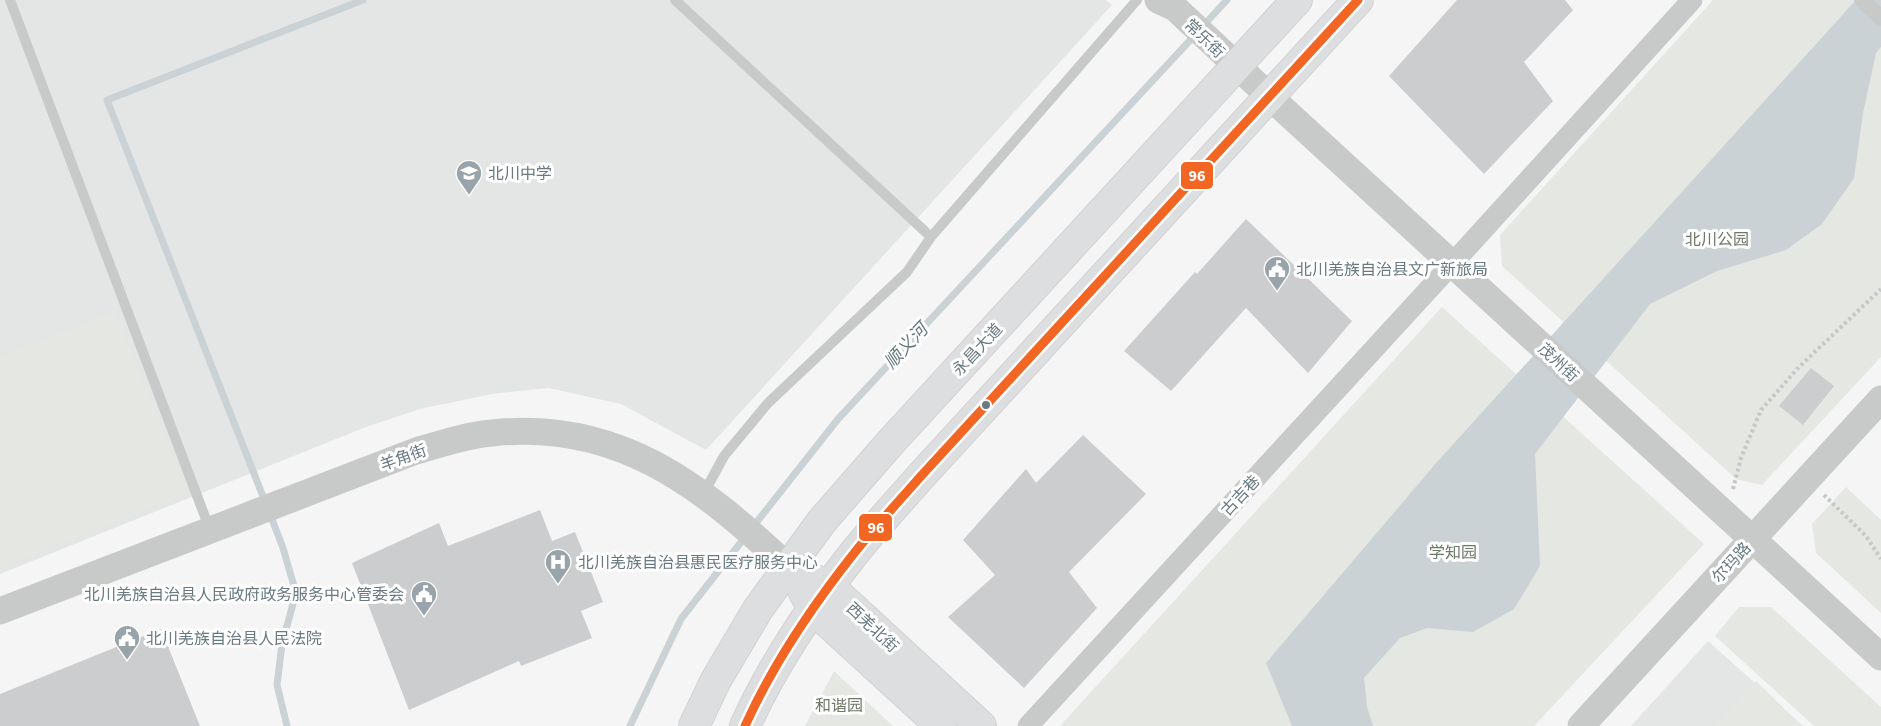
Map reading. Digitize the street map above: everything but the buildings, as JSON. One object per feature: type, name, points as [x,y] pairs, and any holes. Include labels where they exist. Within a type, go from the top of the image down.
[{"type":"main road","name":"永昌大道","points":[[694,726],[722,670],[758,609],[822,521],[1225,57],[1297,0]]},
{"type":"main road","points":[[745,726],[756,701],[796,634],[855,552],[921,476],[1358,0]]},
{"type":"main road","name":"西羌北街","points":[[789,567],[822,598],[941,726]]},
{"type":"main road","name":"西羌北街","points":[[822,598],[981,726]]},
{"type":"street","name":"古吉巷","points":[[1028,726],[1692,0]]},
{"type":"street","points":[[1862,0],[1881,18]]},
{"type":"street","name":"常乐街","points":[[1168,3],[1225,57]]},
{"type":"street","name":"茂州街","points":[[1225,57],[1881,657]]},
{"type":"street","name":"尔玛路","points":[[1581,726],[1881,399]]},
{"type":"street","name":"羊角街","points":[[0,611],[416,451],[490,433],[530,430],[609,443],[649,459],[711,499],[789,567]]},
{"type":"lane","points":[[10,0],[210,530]]},
{"type":"lane","points":[[675,0],[931,237]]},
{"type":"lane","points":[[711,499],[724,456],[768,403],[907,272],[931,237],[1137,0]]},
{"type":"path","points":[[1725,514],[1742,458],[1761,410],[1799,367],[1881,289]]},
{"type":"path","points":[[1808,479],[1866,536],[1881,559]]},
{"type":"shaded area","name":"北川中学","points":[[0,0],[1106,0],[1112,5],[706,450],[621,404],[548,388],[492,394],[420,409],[366,427],[0,574]]},
{"type":"shaded area","points":[[1856,0],[1881,0],[1881,47],[1876,53],[1863,113],[1854,178],[1822,224],[1786,250],[1717,271],[1650,304],[1535,454],[1540,566],[1514,609],[1473,632],[1427,628],[1400,638],[1364,678],[1367,707],[1373,726],[1292,726],[1266,663],[1437,462]]},
{"type":"shaded area","points":[[1708,641],[1803,726],[1631,726]]},
{"type":"green space","name":"北川公园","points":[[1713,0],[1881,0],[1881,357],[1762,485],[1736,479],[1502,266],[1500,235]]},
{"type":"green space","name":"学知园","points":[[1442,307],[1704,544],[1534,726],[1060,726]]},
{"type":"green space","points":[[114,312],[189,493],[0,568],[0,357]]},
{"type":"green space","points":[[1846,487],[1881,520],[1881,613],[1816,553],[1812,524]]},
{"type":"green space","points":[[1739,607],[1771,607],[1881,707],[1881,726],[1814,726],[1715,636]]},
{"type":"green space","name":"和谐园","points":[[834,671],[893,726],[805,726]]},
{"type":"green space","points":[[1756,681],[1802,726],[1714,726]]},
{"type":"waterway","points":[[266,504],[107,100],[363,0]]},
{"type":"waterway","name":"顺义河","points":[[1203,26],[1227,0]]},
{"type":"waterway","name":"顺义河","points":[[752,528],[838,419],[1195,35]]},
{"type":"waterway","points":[[270,514],[296,593],[282,644],[277,685],[287,726]]},
{"type":"waterway","name":"顺义河","points":[[630,726],[681,619],[745,537]]},
{"type":"transit line","name":"96","points":[[745,726],[768,680],[795,636],[824,593],[871,533],[1358,0]]},
{"type":"place","name":"北川中学","points":[[469,196]]},
{"type":"place","name":"北川羌族自治县文广新旅局","points":[[1277,292]]},
{"type":"place","name":"北川羌族自治县惠民医疗服务中心","points":[[558,585]]},
{"type":"place","name":"北川羌族自治县人民政府政务服务中心管委会","points":[[424,617]]},
{"type":"place","name":"北川羌族自治县人民法院","points":[[127,661]]}]
